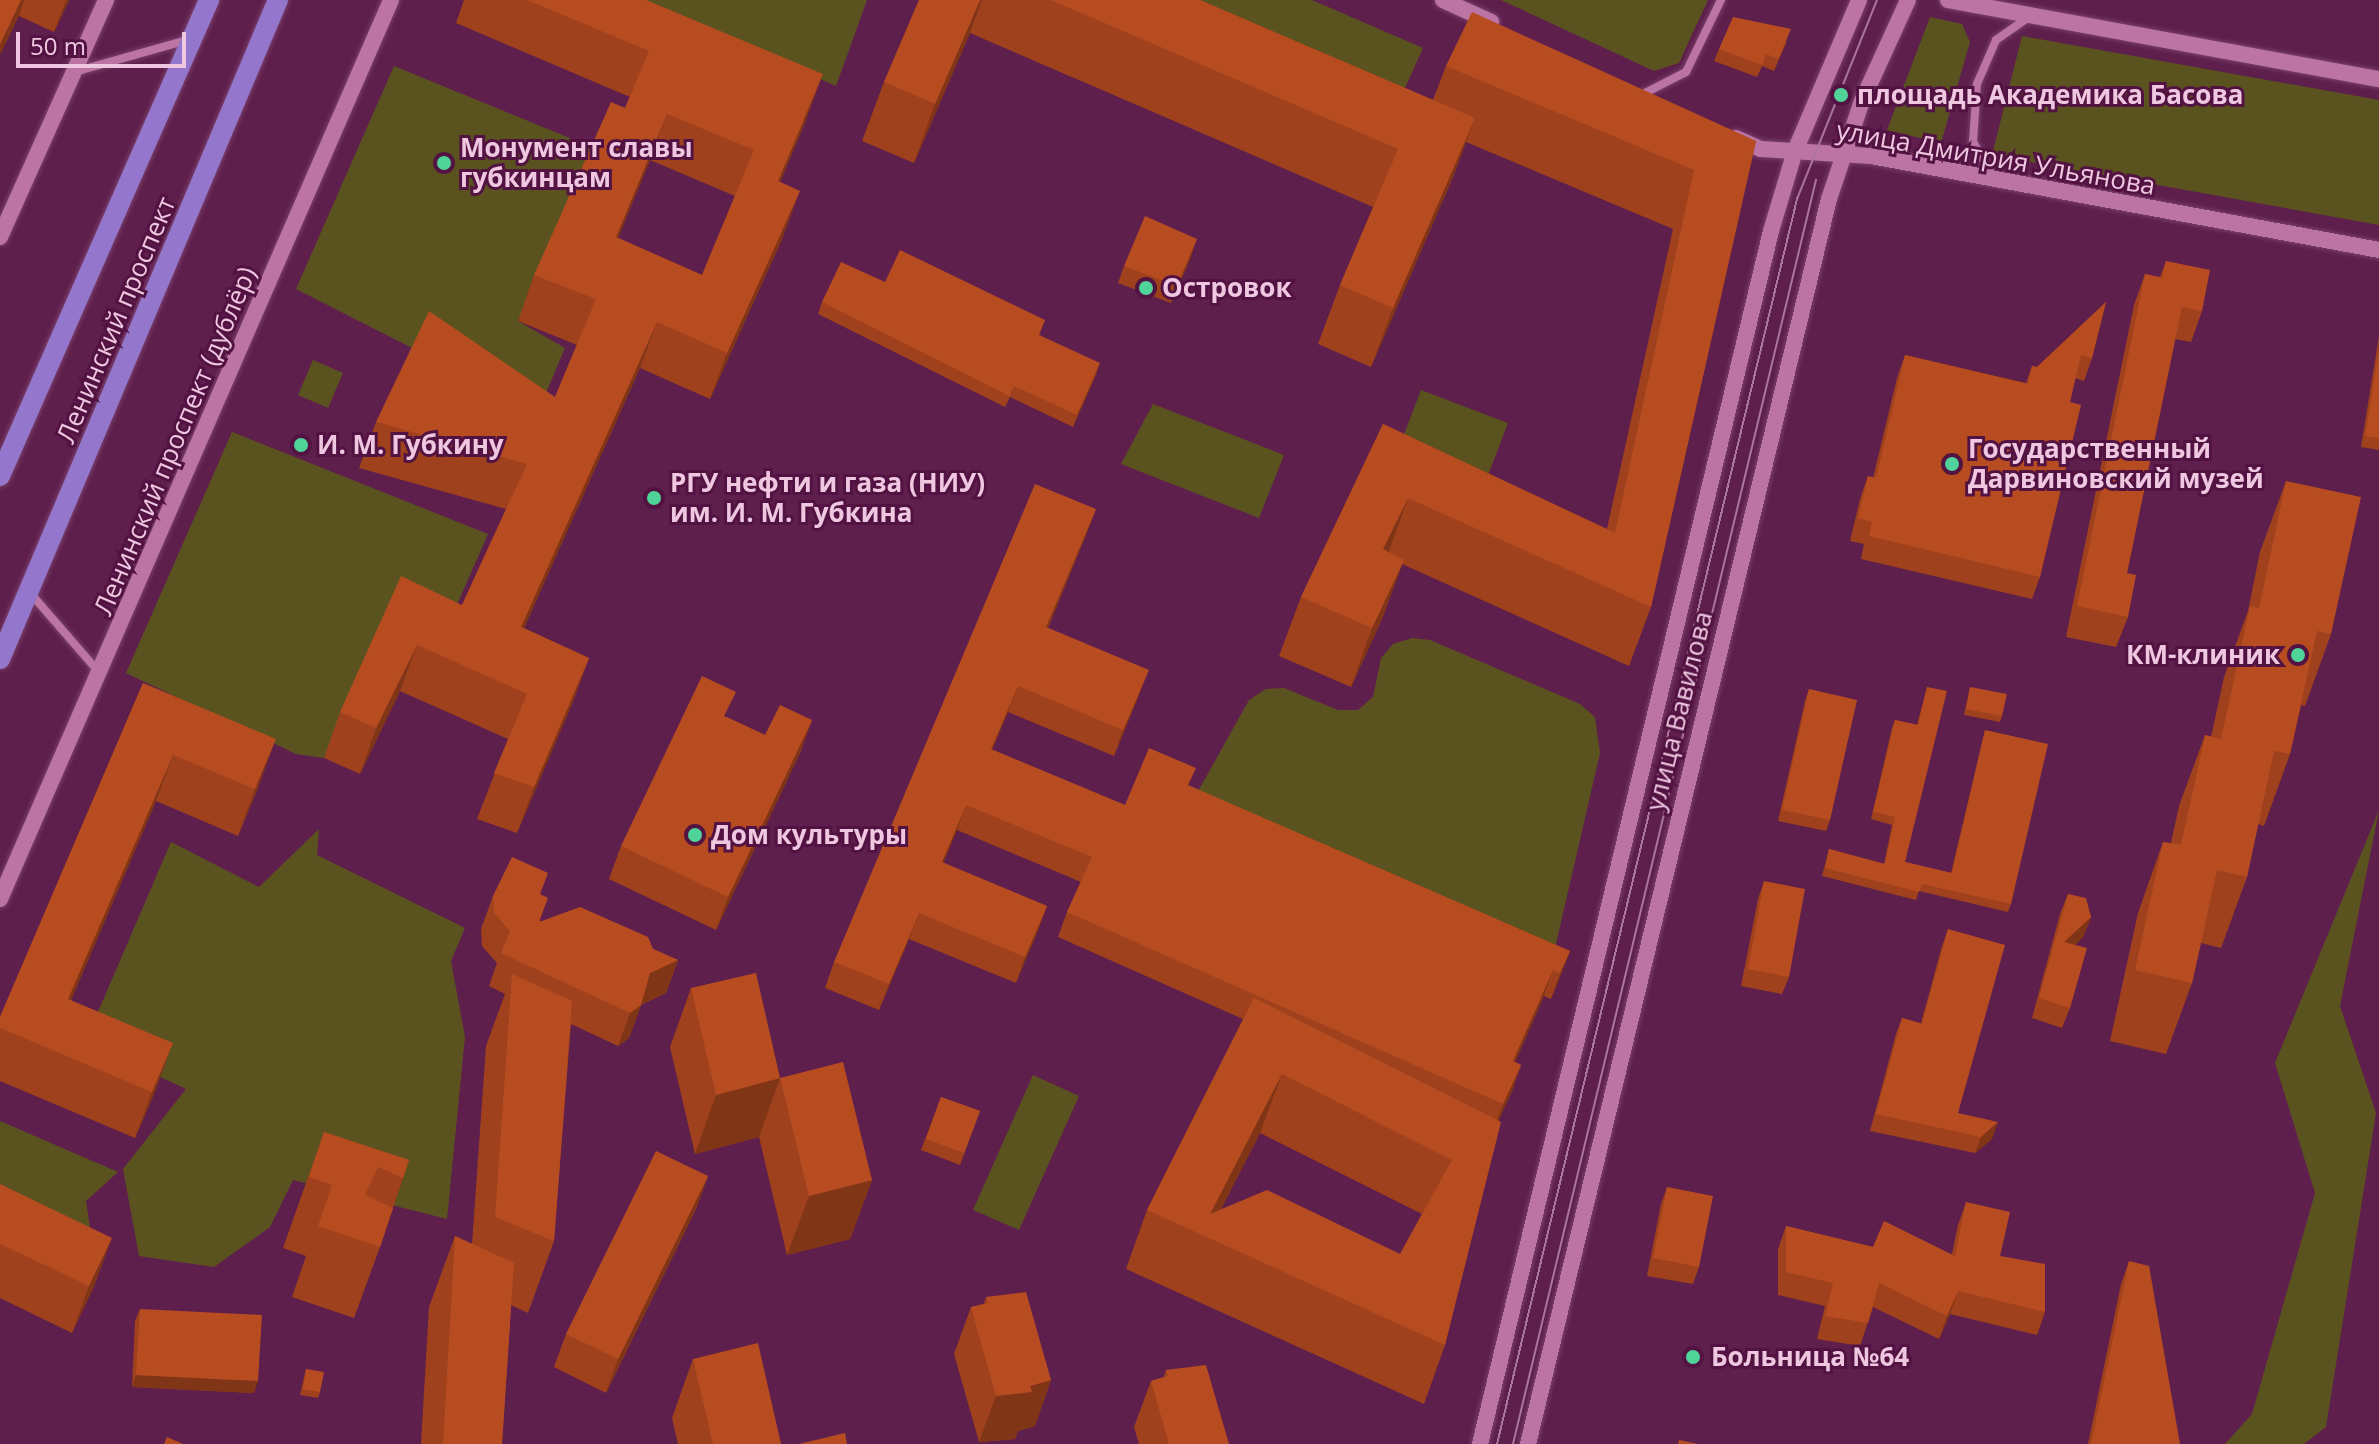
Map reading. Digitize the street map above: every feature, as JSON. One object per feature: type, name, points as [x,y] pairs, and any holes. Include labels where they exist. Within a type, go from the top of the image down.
[{"type":"main road","points":[[0,237],[106,0]]},
{"type":"main road","name":"Ленинский проспект","points":[[0,476],[209,0]]},
{"type":"main road","name":"Ленинский проспект","points":[[0,659],[278,0]]},
{"type":"main road","name":"Ленинский проспект (дублёр)","points":[[0,899],[101,675],[391,0]]},
{"type":"main road","points":[[1443,0],[1508,30]]},
{"type":"main road","name":"улица Вавилова","points":[[1480,1444],[1795,151],[1859,0]]},
{"type":"main road","name":"улица Вавилова","points":[[1528,1444],[1778,404],[1843,154],[1908,0]]},
{"type":"main road","points":[[1948,0],[2379,79]]},
{"type":"main road","points":[[1637,91],[1669,106]]},
{"type":"main road","name":"улица Дмитрия Ульянова","points":[[1722,131],[1761,149],[1843,154],[2379,250]]},
{"type":"street","points":[[1637,91],[1686,72],[1721,0]]},
{"type":"street","points":[[1995,180],[1973,142],[1977,84],[1996,40],[2036,14]]},
{"type":"street","points":[[74,72],[192,38]]},
{"type":"street","points":[[30,593],[101,675]]},
{"type":"shaded area","points":[[638,0],[867,0],[836,86]]},
{"type":"shaded area","points":[[1114,0],[1312,0],[1423,48],[1391,119]]},
{"type":"shaded area","points":[[1501,0],[1708,0],[1679,63],[1654,71]]},
{"type":"shaded area","points":[[1930,17],[1962,24],[1970,42],[1941,143],[1887,130]]},
{"type":"shaded area","points":[[2022,36],[2379,100],[2379,225],[1992,155]]},
{"type":"shaded area","points":[[394,66],[594,148],[518,321],[565,348],[538,412],[296,289]]},
{"type":"shaded area","points":[[313,360],[343,373],[328,408],[298,395]]},
{"type":"shaded area","points":[[1421,390],[1508,423],[1485,483],[1398,450]]},
{"type":"shaded area","points":[[1153,404],[1284,455],[1259,518],[1121,464]]},
{"type":"shaded area","points":[[232,432],[488,534],[442,639],[384,623],[324,758],[296,754],[126,673]]},
{"type":"shaded area","points":[[1412,638],[1430,640],[1580,704],[1595,717],[1600,753],[1555,948],[1196,795],[1249,700],[1266,689],[1284,688],[1338,710],[1358,710],[1373,697],[1381,658],[1393,644]]},
{"type":"shaded area","points":[[2379,810],[2340,1006],[2376,1113],[2326,1427],[2304,1444],[2225,1444],[2252,1414],[2315,1193],[2275,1063]]},
{"type":"shaded area","points":[[319,829],[317,855],[465,928],[451,961],[465,1037],[447,1219],[293,1180],[270,1227],[214,1267],[139,1256],[123,1169],[186,1089],[85,1042],[171,842],[259,887]]},
{"type":"shaded area","points":[[1033,1075],[1079,1096],[1019,1230],[973,1210]]},
{"type":"shaded area","points":[[0,1121],[118,1172],[86,1201],[91,1235],[0,1202]]},
{"type":"building","points":[[0,0],[21,0],[0,45]]},
{"type":"building","points":[[527,0],[646,0],[823,74],[778,181],[800,191],[727,353],[657,322],[521,627],[589,658],[534,787],[494,773],[527,694],[417,645],[376,728],[340,712],[401,576],[462,605],[527,464],[376,422],[429,311],[555,397],[596,299],[534,275],[611,102],[625,108],[649,51]],"holes":[[[667,114],[754,150],[702,275],[616,237]]]},
{"type":"building","points":[[919,0],[980,0],[935,104],[884,82]]},
{"type":"building","points":[[1051,0],[1200,0],[1475,118],[1393,308],[1340,285],[1398,149]]},
{"type":"building","points":[[1472,12],[1756,141],[1651,607],[1408,498],[1383,549],[1404,560],[1372,628],[1301,597],[1383,424],[1615,533],[1694,170],[1446,66]]},
{"type":"building","points":[[1733,17],[1791,29],[1778,59],[1766,54],[1762,65],[1719,49]]},
{"type":"building","points":[[1145,216],[1197,239],[1177,286],[1124,266]]},
{"type":"building","points":[[900,250],[1045,320],[1039,335],[1100,363],[1077,415],[1014,386],[1009,396],[822,302],[841,262],[885,282]]},
{"type":"building","points":[[2166,261],[2210,270],[2202,311],[2182,307],[2127,573],[2136,575],[2128,617],[2077,606],[2145,274],[2162,278]]},
{"type":"building","points":[[2106,302],[2092,358],[2081,355],[2070,402],[2081,405],[2040,577],[1869,536],[1872,522],[1858,518],[1868,476],[1876,478],[1905,355],[2028,384],[2032,366],[2037,367]]},
{"type":"building","points":[[2379,350],[2379,438],[2365,436]]},
{"type":"building","points":[[2286,481],[2361,497],[2331,634],[2317,631],[2290,754],[2274,751],[2247,877],[2217,870],[2192,983],[2135,970],[2163,842],[2181,845],[2205,735],[2221,739],[2250,606],[2259,608]]},
{"type":"building","points":[[1035,484],[1096,509],[1046,627],[1149,670],[1123,730],[1018,686],[991,749],[1125,805],[1149,748],[1196,768],[1188,785],[1570,951],[1560,973],[1553,970],[1513,1061],[1521,1065],[1503,1104],[1067,912],[1092,857],[966,805],[942,862],[1047,906],[1025,957],[919,913],[889,984],[834,962]]},
{"type":"building","name":"Дом культуры","points":[[702,676],[736,692],[724,716],[765,735],[780,705],[812,720],[728,897],[621,846]]},
{"type":"building","points":[[143,683],[276,739],[255,789],[173,755],[68,999],[173,1043],[152,1092],[0,1028],[0,1017]]},
{"type":"building","points":[[1927,687],[1947,691],[1905,862],[1952,873],[1985,730],[2048,744],[2011,904],[1922,884],[1919,892],[1825,868],[1829,849],[1885,864],[1895,817],[1873,812],[1895,720],[1918,725]]},
{"type":"building","points":[[1970,687],[2007,694],[2002,716],[1966,709]]},
{"type":"building","points":[[1809,689],[1857,700],[1830,820],[1782,810]]},
{"type":"building","points":[[512,857],[548,873],[540,894],[548,898],[539,922],[580,907],[648,937],[653,949],[678,960],[650,973],[641,1005],[630,1013],[501,953],[510,931],[494,913],[493,896]]},
{"type":"building","points":[[1764,881],[1805,889],[1789,977],[1748,969]]},
{"type":"building","points":[[2068,894],[2086,898],[2091,917],[2064,942],[2087,948],[2070,1008],[2039,998]]},
{"type":"building","points":[[1948,929],[2005,945],[1958,1113],[1998,1122],[1981,1137],[1876,1114],[1902,1018],[1922,1024]]},
{"type":"building","points":[[756,973],[780,1078],[716,1095],[691,988]]},
{"type":"building","points":[[512,974],[572,1001],[554,1241],[495,1217]]},
{"type":"building","points":[[1254,998],[1501,1122],[1445,1345],[1147,1210]],"holes":[[[1282,1074],[1452,1160],[1400,1254],[1267,1190],[1210,1214]]]},
{"type":"building","points":[[843,1062],[872,1180],[809,1196],[780,1078]]},
{"type":"building","points":[[941,1097],[980,1111],[964,1153],[926,1139]]},
{"type":"building","points":[[324,1132],[409,1160],[403,1178],[378,1167],[365,1195],[393,1208],[380,1247],[318,1226],[332,1185],[309,1177]]},
{"type":"building","points":[[656,1151],[708,1176],[618,1359],[566,1334]]},
{"type":"building","points":[[0,1184],[112,1238],[89,1286],[0,1244]]},
{"type":"building","points":[[1667,1187],[1713,1196],[1699,1267],[1653,1258]]},
{"type":"building","points":[[1966,1202],[2010,1212],[2000,1256],[2045,1264],[2045,1312],[1958,1291],[1947,1316],[1879,1283],[1868,1323],[1825,1316],[1833,1283],[1786,1272],[1786,1226],[1873,1247],[1884,1221],[1955,1256]]},
{"type":"building","points":[[455,1236],[514,1263],[502,1444],[443,1444]]},
{"type":"building","points":[[2129,1261],[2149,1266],[2180,1444],[2091,1444]]},
{"type":"building","points":[[1026,1292],[1051,1380],[1030,1386],[1032,1392],[996,1396],[971,1307],[988,1303],[986,1297]]},
{"type":"building","points":[[140,1309],[262,1315],[258,1381],[136,1375]]},
{"type":"building","points":[[758,1343],[781,1444],[713,1444],[693,1359]]},
{"type":"building","points":[[1206,1365],[1229,1444],[1169,1444],[1151,1381],[1168,1376],[1166,1370]]},
{"type":"building","points":[[306,1369],[324,1372],[320,1392],[303,1389]]},
{"type":"building","points":[[845,1433],[847,1444],[799,1444]]},
{"type":"building","points":[[167,1437],[183,1444],[164,1444]]},
{"type":"tram line","points":[[1497,1444],[1797,199],[1877,0]]},
{"type":"tram line","points":[[1513,1444],[1816,180]]},
{"type":"place","name":"площадь Академика Басова","points":[[1841,95]]},
{"type":"place","name":"Монумент славы губкинцам","points":[[444,163]]},
{"type":"place","name":"Островок","points":[[1146,288]]},
{"type":"place","name":"И. М. Губкину","points":[[301,445]]},
{"type":"place","name":"Государственный Дарвиновский музей","points":[[1952,464]]},
{"type":"place","name":"РГУ нефти и газа (НИУ) им. И. М. Губкина","points":[[654,498]]},
{"type":"place","name":"КМ-клиник","points":[[2298,655]]},
{"type":"place","name":"Дом культуры","points":[[695,835]]},
{"type":"place","name":"Больница №64","points":[[1693,1357]]}]
